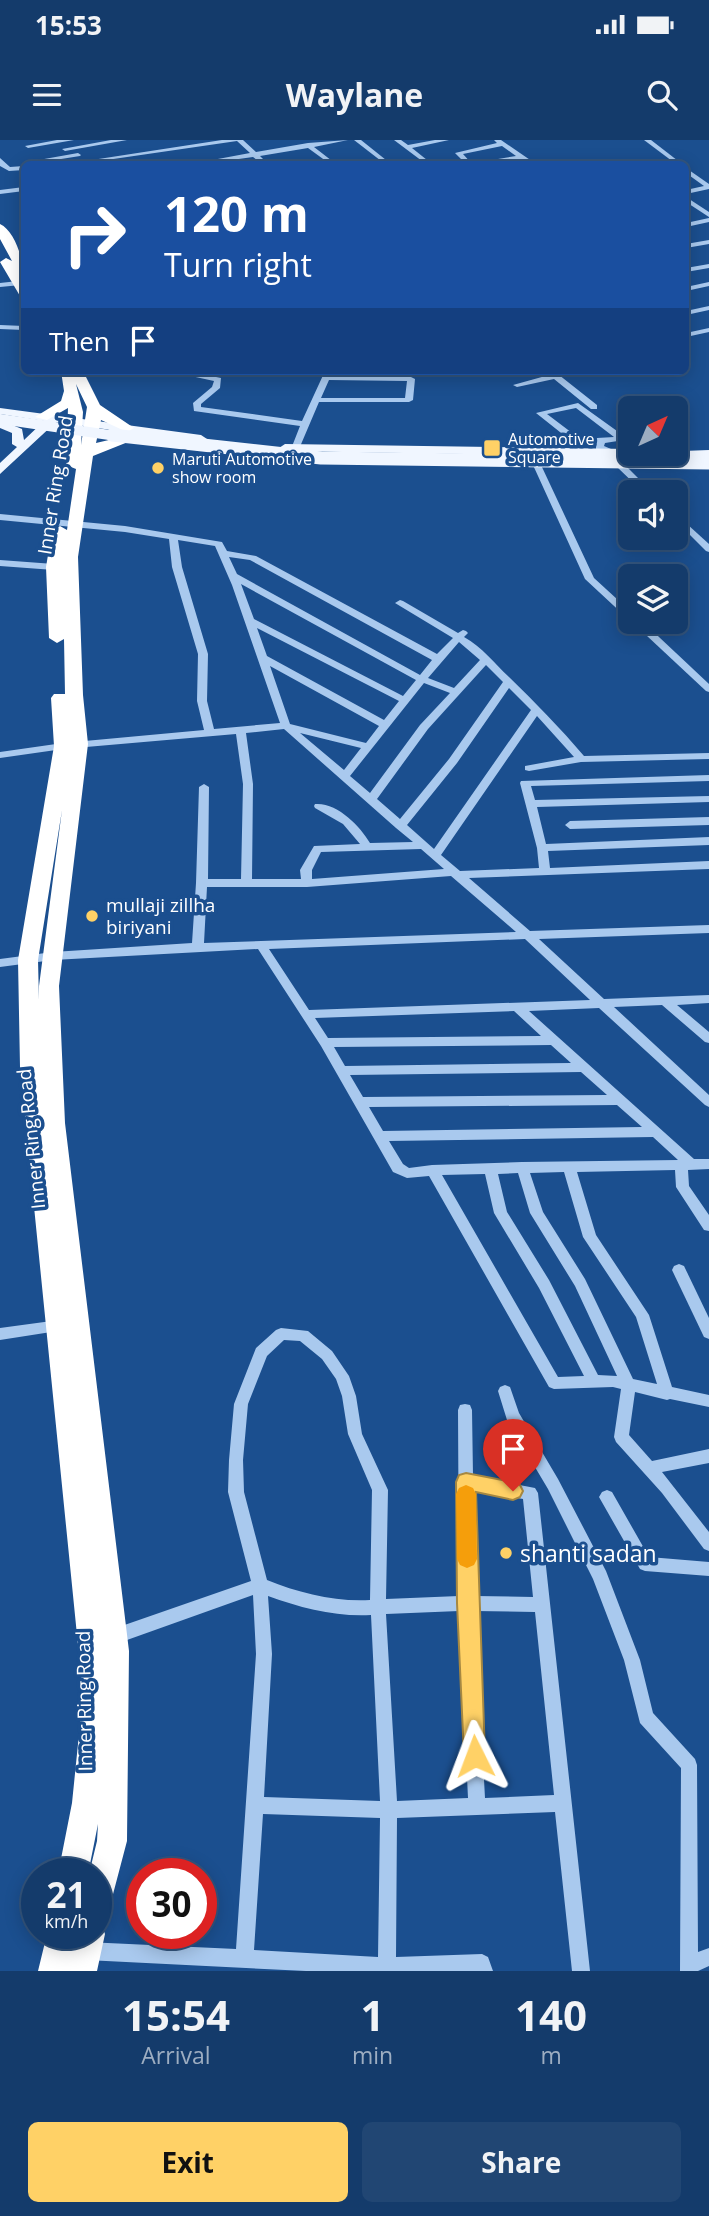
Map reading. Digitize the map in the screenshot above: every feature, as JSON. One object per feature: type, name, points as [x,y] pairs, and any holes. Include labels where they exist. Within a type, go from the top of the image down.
[{"type":"highway","points":[[0,228],[21,280]]},
{"type":"highway","points":[[0,253],[21,282]]},
{"type":"highway","name":"Inner Ring Road","points":[[66,375],[71,389],[65,426],[80,452],[67,523],[54,567],[71,745],[28,961],[31,1067],[97,1695],[87,1803],[76,1858]]},
{"type":"highway","name":"Inner Ring Road","points":[[78,375],[94,407]]},
{"type":"highway","points":[[65,426],[89,416],[94,407],[126,434],[80,452],[70,440],[65,426],[71,389]]},
{"type":"highway","name":"Inner Ring Road","points":[[67,523],[71,600],[71,745],[50,986],[54,1123],[68,1223],[96,1503],[113,1637],[112,1841],[108,1858]]},
{"type":"highway","points":[[54,1971],[77,1949]]},
{"type":"main road","points":[[0,418],[126,434],[295,449],[709,465]]},
{"type":"main road","points":[[0,418],[18,431],[23,444]]},
{"type":"main road","points":[[0,418],[217,444],[302,451],[709,455]]},
{"type":"main road","points":[[0,418],[163,443],[321,458],[709,465]]},
{"type":"main road","points":[[0,461],[23,444],[65,426]]},
{"type":"main road","points":[[126,434],[182,451],[308,459],[617,460]]},
{"type":"main road","points":[[0,470],[23,444]]},
{"type":"main road","points":[[688,455],[709,455]]},
{"type":"street","points":[[36,160],[27,143],[71,140]]},
{"type":"street","points":[[36,160],[124,140]]},
{"type":"street","points":[[164,140],[174,150]]},
{"type":"street","points":[[188,140],[194,147]]},
{"type":"street","points":[[91,161],[237,140],[261,161]]},
{"type":"street","points":[[302,140],[329,161]]},
{"type":"street","points":[[217,161],[345,140]]},
{"type":"street","points":[[357,140],[384,161]]},
{"type":"street","points":[[397,140],[425,161]]},
{"type":"street","points":[[647,140],[675,161]]},
{"type":"street","points":[[407,146],[442,141],[466,161]]},
{"type":"street","points":[[458,153],[500,142],[527,161]]},
{"type":"street","points":[[36,160],[144,145],[148,153]]},
{"type":"street","points":[[497,161],[520,157]]},
{"type":"street","points":[[0,160],[1,164],[9,169],[21,168]]},
{"type":"street","points":[[689,172],[709,187],[689,190]]},
{"type":"street","points":[[0,192],[21,189]]},
{"type":"street","points":[[689,201],[709,218]]},
{"type":"street","points":[[689,207],[709,203]]},
{"type":"street","points":[[689,224],[709,218]]},
{"type":"street","points":[[689,245],[709,242]]},
{"type":"street","points":[[689,269],[709,266]]},
{"type":"street","points":[[0,285],[21,283]]},
{"type":"street","points":[[689,288],[709,284]]},
{"type":"street","points":[[689,304],[698,311]]},
{"type":"street","points":[[689,312],[709,309]]},
{"type":"street","points":[[0,327],[21,328]]},
{"type":"street","points":[[689,334],[709,330]]},
{"type":"street","points":[[196,375],[218,380],[216,388],[197,403],[197,409],[305,424]]},
{"type":"street","points":[[295,449],[328,375]]},
{"type":"street","points":[[316,400],[409,400],[409,375]]},
{"type":"street","points":[[517,385],[546,375]]},
{"type":"street","points":[[555,375],[618,426]]},
{"type":"street","points":[[541,407],[581,396]]},
{"type":"street","points":[[579,405],[621,438],[601,441],[578,442],[540,413],[579,405]]},
{"type":"street","points":[[601,441],[599,447],[617,460],[636,480]]},
{"type":"street","points":[[537,465],[590,579],[618,605]]},
{"type":"street","points":[[0,517],[67,523],[219,544],[286,726],[526,934],[709,1102]]},
{"type":"street","points":[[688,529],[709,549]]},
{"type":"street","points":[[173,537],[177,567],[203,654],[202,701],[210,733]]},
{"type":"street","points":[[223,553],[253,558],[438,659]]},
{"type":"street","points":[[0,563],[54,567]]},
{"type":"street","points":[[233,576],[421,679],[456,692]]},
{"type":"street","points":[[400,603],[460,635],[581,759]]},
{"type":"street","points":[[248,620],[404,700]]},
{"type":"street","points":[[650,634],[709,689]]},
{"type":"street","points":[[345,777],[421,679],[460,635]]},
{"type":"street","points":[[262,658],[385,725]]},
{"type":"street","points":[[371,800],[424,727],[486,659]]},
{"type":"street","points":[[400,826],[453,761],[508,682]]},
{"type":"street","points":[[435,856],[536,710]]},
{"type":"street","points":[[0,755],[71,745],[286,726],[368,747]]},
{"type":"street","points":[[241,730],[248,784],[246,883]]},
{"type":"street","points":[[529,768],[581,759],[709,757]]},
{"type":"street","points":[[545,870],[525,783],[709,778]]},
{"type":"street","points":[[198,947],[204,788]]},
{"type":"street","points":[[530,804],[709,799]]},
{"type":"street","points":[[319,806],[331,810],[362,836],[367,847]]},
{"type":"street","points":[[570,825],[709,821]]},
{"type":"street","points":[[542,848],[709,841]]},
{"type":"street","points":[[306,883],[306,870],[318,849],[421,845]]},
{"type":"street","points":[[202,883],[306,883],[454,873],[709,865]]},
{"type":"street","points":[[0,964],[53,956],[198,947],[709,929]]},
{"type":"street","points":[[261,945],[325,1043],[398,1168],[407,1172],[709,1164]]},
{"type":"street","points":[[307,1014],[603,1006],[709,999]]},
{"type":"street","points":[[665,1001],[703,1028],[709,1039]]},
{"type":"street","points":[[517,1007],[655,1132],[686,1165]]},
{"type":"street","points":[[325,1043],[553,1040]]},
{"type":"street","points":[[341,1071],[583,1068]]},
{"type":"street","points":[[360,1102],[619,1100]]},
{"type":"street","points":[[380,1136],[655,1132]]},
{"type":"street","points":[[686,1165],[683,1187],[709,1226]]},
{"type":"street","points":[[522,1167],[537,1213],[580,1283],[629,1385],[621,1437],[709,1544]]},
{"type":"street","points":[[569,1167],[590,1237],[642,1315],[667,1394]]},
{"type":"street","points":[[490,1168],[501,1213],[544,1284],[594,1382]]},
{"type":"street","points":[[432,1170],[554,1384],[594,1382],[629,1385],[709,1401]]},
{"type":"street","points":[[679,1270],[709,1333]]},
{"type":"street","points":[[0,1334],[59,1326]]},
{"type":"street","points":[[245,1957],[264,1654],[260,1586],[236,1492],[241,1404],[261,1352],[281,1334],[303,1335],[327,1355],[342,1376],[349,1396],[355,1434],[380,1490],[378,1607],[389,1810],[387,1966]]},
{"type":"street","points":[[505,1391],[512,1415],[553,1484],[600,1576],[632,1660],[646,1717],[689,1765],[689,1964],[709,1957]]},
{"type":"street","points":[[465,1410],[467,1603],[477,1807]]},
{"type":"street","points":[[648,1468],[709,1456]]},
{"type":"street","points":[[466,1482],[530,1493],[580,1971]]},
{"type":"street","points":[[607,1497],[645,1564],[709,1569]]},
{"type":"street","points":[[113,1637],[260,1586],[299,1600],[323,1605],[541,1605]]},
{"type":"street","points":[[256,1805],[389,1810],[562,1803]]},
{"type":"street","points":[[112,1949],[387,1966],[481,1963],[484,1971]]},
{"type":"railway","points":[[0,417],[141,437]]},
{"type":"railway","points":[[129,435],[270,453],[519,459]]},
{"type":"slow traffic","points":[[466,1494],[467,1559]]},
{"type":"place","name":"Automotive Square","points":[[492,448]]},
{"type":"place","name":"Maruti Automotive show room","points":[[158,468]]},
{"type":"place","name":"mullaji zillha biriyani","points":[[92,916]]},
{"type":"place","name":"shanti sadan","points":[[506,1553]]},
{"type":"route","points":[[475,1756],[467,1603],[466,1482],[513,1491]]}]
